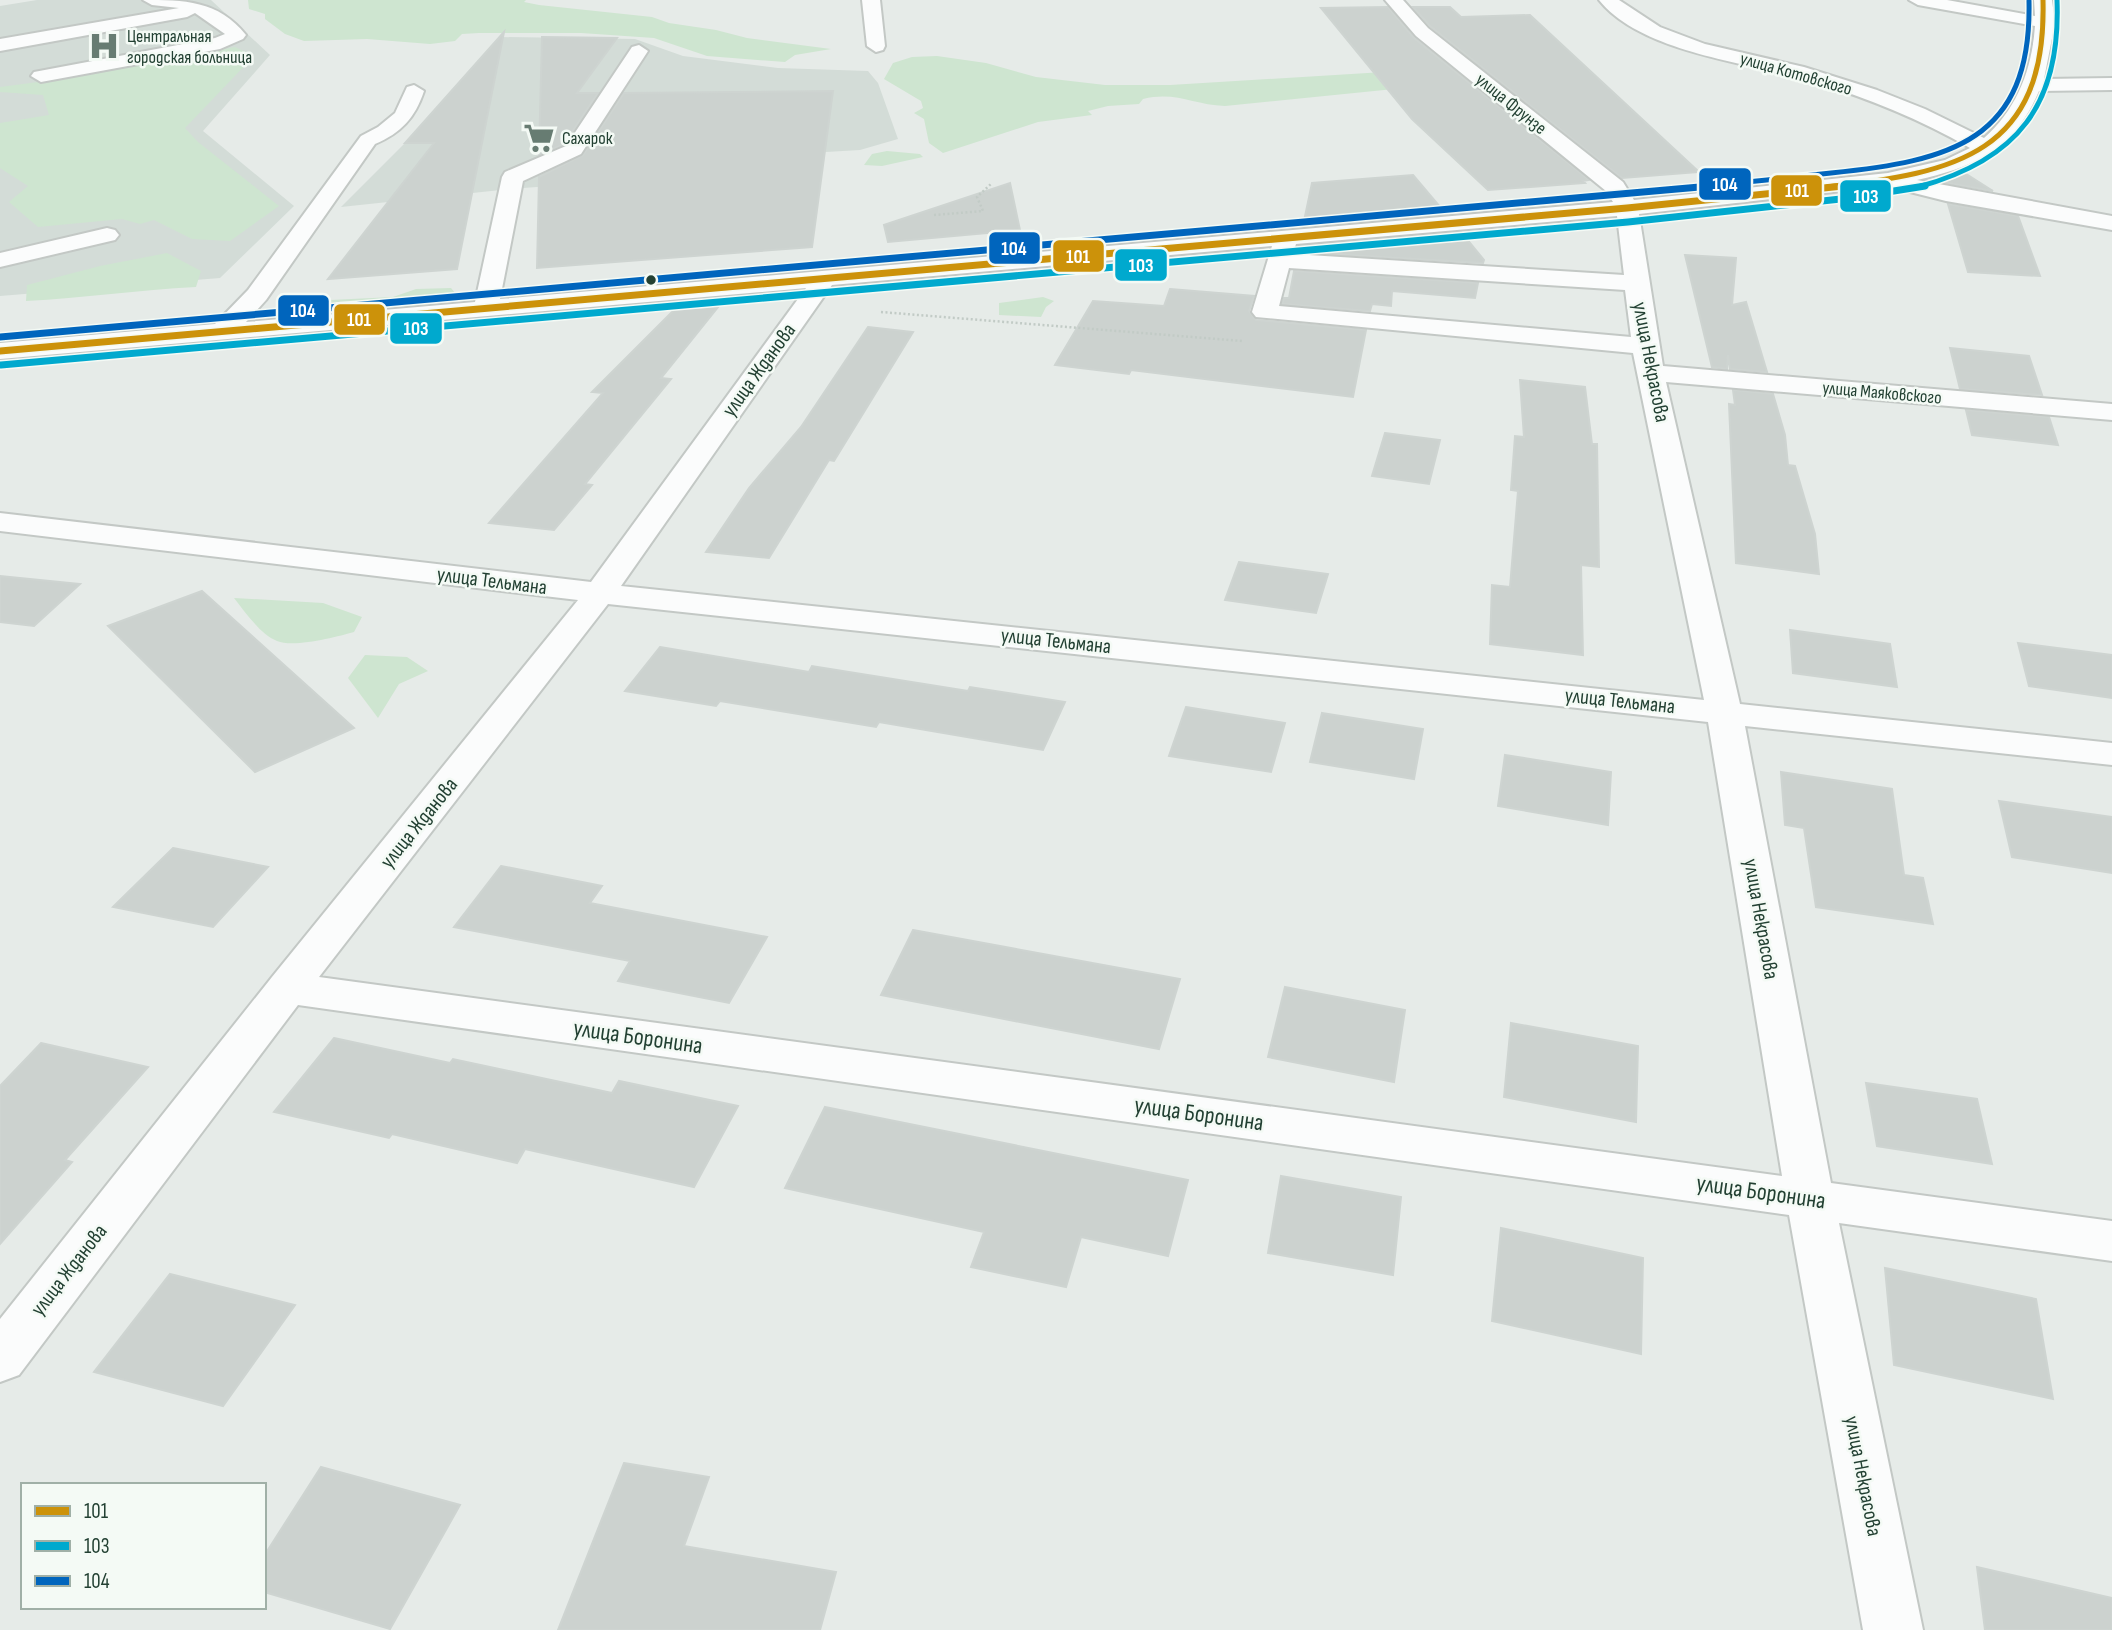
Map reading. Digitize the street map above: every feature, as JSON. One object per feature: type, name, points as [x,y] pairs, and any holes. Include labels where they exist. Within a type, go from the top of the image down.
[{"type":"street","points":[[41,76],[220,43],[237,35],[206,9],[189,3],[152,0]]},
{"type":"street","points":[[871,0],[876,46]]},
{"type":"street","name":"улица Фрунзе","points":[[1394,0],[1422,32],[1615,187],[1627,208]]},
{"type":"street","name":"улица Котовского","points":[[1608,0],[1631,19],[1687,46],[1798,72],[1872,96],[1956,130],[1986,148]]},
{"type":"street","points":[[1918,0],[2046,23]]},
{"type":"street","points":[[0,351],[825,278],[1283,249],[1888,179],[1926,171],[1986,148],[2007,127],[2026,99],[2040,60],[2046,23],[2043,0]]},
{"type":"street","points":[[0,45],[206,9]]},
{"type":"street","points":[[485,308],[513,177],[575,150],[639,51]]},
{"type":"street","points":[[2031,85],[2112,84]]},
{"type":"street","points":[[222,332],[257,295],[368,140],[386,132],[408,112],[414,91]]},
{"type":"street","points":[[1888,179],[1945,194],[2112,223]]},
{"type":"street","name":"улица Некрасова","points":[[1627,208],[1648,360],[1724,712],[1810,1199],[1893,1630]]},
{"type":"street","points":[[0,260],[107,235]]},
{"type":"street","points":[[1283,249],[1637,283]]},
{"type":"street","name":"улица Маяковского","points":[[1283,249],[1265,313],[1648,360],[2112,412]]},
{"type":"street","name":"улица Жданова","points":[[0,1359],[287,988],[568,637],[825,278]]},
{"type":"street","name":"улица Тельмана","points":[[0,522],[599,593],[2112,754]]},
{"type":"street","name":"улица Боронина","points":[[287,988],[2112,1241]]},
{"type":"path","points":[[934,215],[983,211],[977,197],[992,183]]},
{"type":"path","points":[[805,306],[1249,341]]},
{"type":"shaded area","points":[[37,0],[211,0],[270,55],[203,131],[294,206],[220,278],[0,296],[0,6]]},
{"type":"shaded area","points":[[500,37],[635,39],[683,56],[778,68],[868,71],[878,83],[898,139],[860,150],[704,159],[685,176],[510,189],[341,207],[405,143]]},
{"type":"green space","points":[[248,0],[526,0],[524,2],[539,5],[652,17],[669,23],[747,38],[831,49],[795,55],[785,62],[707,56],[654,38],[581,33],[462,34],[455,41],[430,44],[367,39],[304,41],[285,34],[265,19],[265,14],[249,9]]},
{"type":"green space","points":[[235,47],[254,56],[185,128],[198,142],[279,206],[230,241],[192,239],[154,220],[140,224],[122,219],[38,227],[9,202],[28,186],[0,168],[0,123],[49,115],[43,95],[0,92],[0,87]]},
{"type":"green space","points":[[937,56],[986,63],[1036,77],[1105,85],[1170,85],[1400,71],[1404,88],[1225,106],[1175,97],[1155,97],[1143,99],[1139,104],[1108,106],[1088,111],[1092,115],[1038,122],[943,153],[929,143],[924,119],[914,113],[923,108],[921,101],[884,79],[893,63],[912,57]]},
{"type":"green space","points":[[887,151],[920,154],[923,157],[882,166],[864,165],[872,154]]},
{"type":"green space","points":[[167,253],[201,271],[196,287],[26,301],[27,285],[100,266]]},
{"type":"green space","points":[[451,288],[456,294],[420,306],[401,306],[383,300],[341,312],[327,309],[330,300],[393,297],[416,289]]},
{"type":"green space","points":[[1043,297],[1054,301],[1046,307],[1041,317],[999,315],[999,303]]},
{"type":"green space","points":[[234,598],[323,603],[362,617],[354,632],[315,641],[284,643],[265,633]]},
{"type":"green space","points":[[365,655],[407,657],[428,671],[399,684],[378,718],[348,678]]},
{"type":"building","points":[[1388,7],[1414,38],[1589,180],[1583,181],[1585,183],[1488,190],[1412,119],[1321,8]]},
{"type":"building","points":[[1413,7],[1450,7],[1461,17],[1530,15],[1699,172],[1622,178],[1430,26]]},
{"type":"building","points":[[504,32],[457,269],[328,279],[434,143],[405,143]]},
{"type":"building","points":[[542,37],[617,38],[577,93],[598,93],[564,144],[539,155]]},
{"type":"building","points":[[833,91],[812,247],[537,268],[539,177],[583,155],[624,93]]},
{"type":"building","points":[[1960,170],[1993,191],[1942,182],[1940,177]]},
{"type":"building","points":[[1413,175],[1446,214],[1303,226],[1312,183]]},
{"type":"building","points":[[1010,183],[1020,230],[888,242],[884,225]]},
{"type":"building","points":[[1948,204],[2018,216],[2040,276],[1968,272]]},
{"type":"building","points":[[1461,232],[1484,260],[1483,263],[1298,252],[1299,246]]},
{"type":"building","points":[[1685,255],[1736,258],[1732,305],[1746,302],[1767,372],[1730,369],[1728,355],[1727,369],[1712,367]]},
{"type":"building","points":[[1294,271],[1478,283],[1475,298],[1392,291],[1391,306],[1372,304],[1370,311],[1282,304],[1284,298],[1289,298]]},
{"type":"building","points":[[1170,289],[1254,296],[1249,311],[1256,320],[1366,330],[1353,397],[1131,370],[1129,374],[1055,365],[1093,301],[1164,306]]},
{"type":"building","points":[[709,299],[718,307],[661,378],[671,379],[585,484],[592,485],[554,530],[489,523],[603,393],[592,392],[683,301]]},
{"type":"building","points":[[868,327],[913,332],[834,461],[829,460],[769,558],[706,552],[749,488],[801,427]]},
{"type":"building","points":[[1950,348],[2029,356],[2042,395],[1960,389]]},
{"type":"building","points":[[1520,380],[1585,387],[1592,444],[1597,444],[1599,567],[1581,565],[1583,655],[1490,644],[1492,585],[1510,587],[1518,491],[1511,490],[1515,436],[1524,437]]},
{"type":"building","points":[[1733,390],[1773,394],[1785,435],[1788,465],[1795,466],[1815,534],[1819,574],[1736,563],[1729,404],[1735,405]]},
{"type":"building","points":[[1966,410],[2049,417],[2058,445],[1972,435]]},
{"type":"building","points":[[1385,433],[1440,440],[1429,484],[1372,476]]},
{"type":"building","points":[[1239,562],[1328,574],[1316,613],[1225,600]]},
{"type":"building","points":[[0,576],[80,584],[34,626],[0,622]]},
{"type":"building","points":[[202,591],[354,728],[255,772],[108,626]]},
{"type":"building","points":[[1790,630],[1890,644],[1897,687],[1793,673]]},
{"type":"building","points":[[2018,643],[2112,655],[2112,698],[2029,686]]},
{"type":"building","points":[[660,647],[809,672],[812,666],[968,691],[970,687],[1065,702],[1043,750],[879,722],[876,727],[720,701],[716,706],[625,691]]},
{"type":"building","points":[[1186,707],[1285,723],[1271,772],[1169,756]]},
{"type":"building","points":[[1322,713],[1423,729],[1414,779],[1310,762]]},
{"type":"building","points":[[1505,755],[1611,772],[1608,825],[1498,806]]},
{"type":"building","points":[[1781,772],[1892,789],[1904,875],[1923,878],[1933,924],[1816,907],[1804,828],[1785,825]]},
{"type":"building","points":[[1999,801],[2112,817],[2112,873],[2012,857]]},
{"type":"building","points":[[173,848],[268,867],[213,927],[113,907]]},
{"type":"building","points":[[501,866],[602,886],[590,903],[767,937],[729,1003],[618,981],[630,961],[454,927]]},
{"type":"building","points":[[913,930],[1180,979],[1159,1049],[881,995]]},
{"type":"building","points":[[1285,987],[1405,1010],[1394,1082],[1268,1057]]},
{"type":"building","points":[[1511,1023],[1638,1046],[1636,1122],[1504,1097]]},
{"type":"building","points":[[334,1038],[450,1063],[453,1059],[612,1093],[619,1081],[738,1106],[694,1187],[525,1149],[517,1163],[392,1134],[389,1138],[274,1112]]},
{"type":"building","points":[[41,1043],[148,1067],[65,1160],[72,1162],[0,1244],[0,1086]]},
{"type":"building","points":[[1866,1083],[1977,1099],[1992,1164],[1877,1146]]},
{"type":"building","points":[[825,1107],[1188,1180],[1168,1256],[1081,1237],[1066,1287],[971,1267],[984,1232],[785,1188]]},
{"type":"building","points":[[1281,1176],[1401,1197],[1393,1275],[1268,1253]]},
{"type":"building","points":[[1501,1228],[1643,1258],[1641,1354],[1492,1321]]},
{"type":"building","points":[[1885,1268],[2036,1299],[2053,1399],[1894,1365]]},
{"type":"building","points":[[170,1274],[295,1305],[223,1406],[94,1372]]},
{"type":"building","points":[[624,1463],[709,1477],[684,1546],[836,1572],[820,1630],[558,1630]]},
{"type":"building","points":[[321,1467],[460,1505],[390,1629],[266,1593],[266,1553]]},
{"type":"building","points":[[1977,1567],[2112,1598],[2112,1630],[1985,1630]]},
{"type":"transit line","name":"101","points":[[0,351],[1627,208],[1879,182],[1947,167],[1986,147],[2002,133],[2015,117],[2033,81],[2042,41],[2043,0]]},
{"type":"transit line","name":"103","points":[[1,365],[1628,222],[1883,194],[1946,180],[1975,167],[2002,150],[2024,128],[2041,98],[2050,74],[2057,38],[2057,0]]},
{"type":"transit line","name":"104","points":[[0,337],[1626,194],[1898,165],[1962,145],[1979,134],[2005,107],[2014,91],[2025,56],[2029,1]]},
{"type":"place","name":"Центральная городская больница","points":[[104,46]]},
{"type":"place","name":"Сахарок","points":[[539,138]]}]
